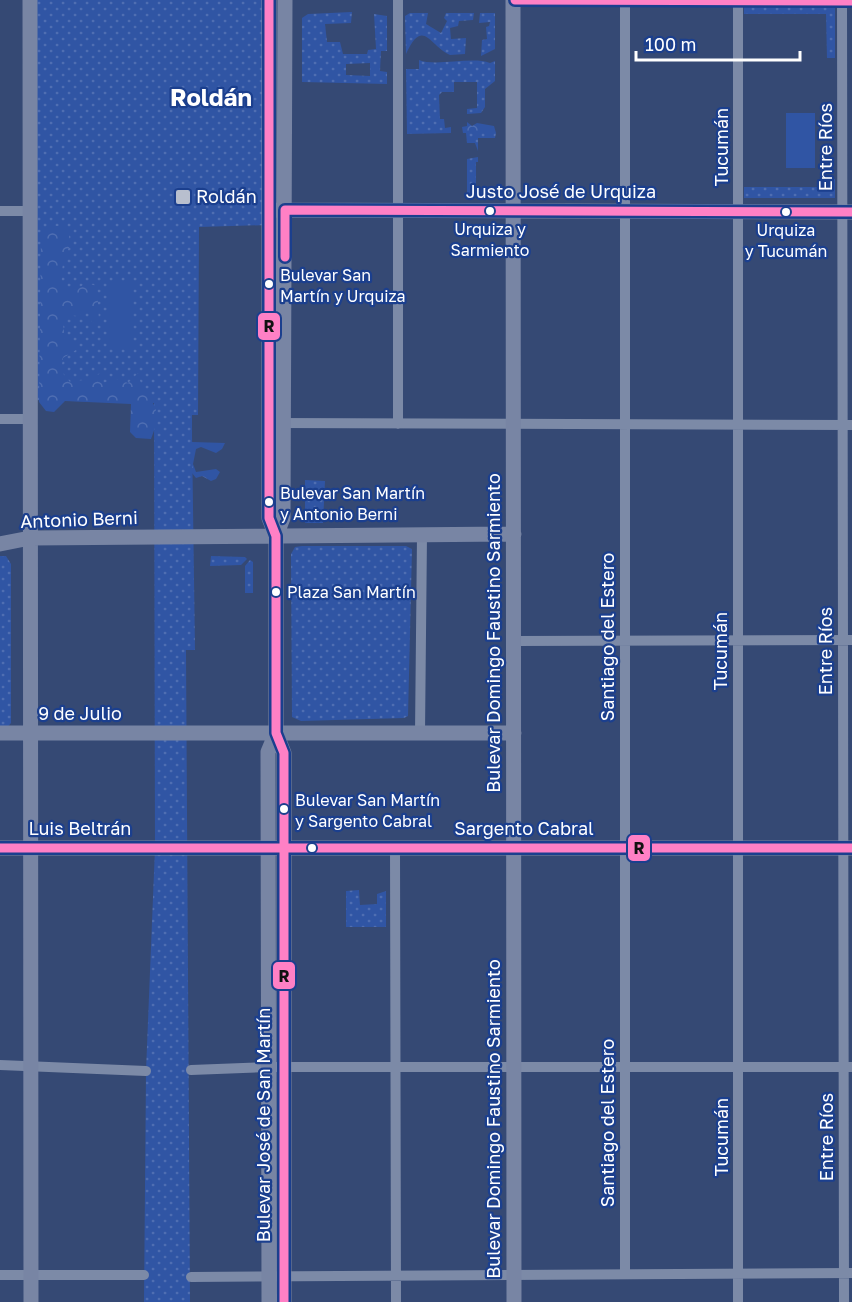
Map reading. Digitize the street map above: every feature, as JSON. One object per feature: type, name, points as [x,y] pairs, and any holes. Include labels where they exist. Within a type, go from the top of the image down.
[{"type":"street","points":[[30,0],[31,1302]]},
{"type":"street","name":"Bulevar José de San Martín","points":[[269,0],[277,210]]},
{"type":"street","name":"Bulevar José de San Martín","points":[[276,1067],[284,848],[284,753],[276,733],[276,536],[283,518],[276,423],[277,210],[285,0]]},
{"type":"street","points":[[398,424],[399,0]]},
{"type":"street","points":[[514,0],[852,1]]},
{"type":"street","name":"Bulevar Domingo Faustino Sarmiento","points":[[514,0],[514,1302]]},
{"type":"street","name":"Santiago del Estero","points":[[625,0],[625,1274]]},
{"type":"street","name":"Tucumán","points":[[738,0],[738,1302]]},
{"type":"street","name":"Entre Ríos","points":[[842,0],[847,212],[848,1273],[844,1302]]},
{"type":"street","name":"Justo José de Urquiza","points":[[277,210],[847,212]]},
{"type":"street","points":[[0,211],[30,211]]},
{"type":"street","points":[[0,419],[29,419]]},
{"type":"street","points":[[276,423],[847,425]]},
{"type":"street","name":"Antonio Berni","points":[[0,544],[30,538],[514,534]]},
{"type":"street","points":[[420,733],[422,535]]},
{"type":"street","points":[[514,641],[847,640]]},
{"type":"street","name":"9 de Julio","points":[[0,733],[514,733]]},
{"type":"street","name":"Bulevar José de San Martín","points":[[269,1302],[276,1275],[276,1067],[268,848],[268,752],[276,733]]},
{"type":"street","name":"Sargento Cabral","points":[[161,848],[847,848]]},
{"type":"street","name":"Luis Beltrán","points":[[0,849],[161,848]]},
{"type":"street","points":[[395,848],[396,1302]]},
{"type":"street","points":[[0,1065],[146,1071]]},
{"type":"street","points":[[191,1070],[276,1067],[848,1067]]},
{"type":"street","points":[[190,1277],[848,1273]]},
{"type":"street","points":[[0,1275],[144,1275]]},
{"type":"street","name":"Bulevar José de San Martín","points":[[276,1275],[284,1302]]},
{"type":"green space","points":[[30,0],[269,0],[269,225],[199,227],[198,415],[192,415],[195,650],[186,650],[190,1302],[144,1302],[146,1071],[155,848],[154,403],[29,400]]},
{"type":"green space","points":[[744,5],[835,5],[835,58],[827,58],[826,14],[744,14]]},
{"type":"green space","points":[[352,12],[351,23],[325,24],[327,42],[340,42],[343,54],[367,54],[368,50],[376,49],[374,14],[387,16],[387,51],[381,51],[380,71],[387,72],[387,84],[302,82],[302,18],[308,14]],"holes":[[[370,63],[370,76],[346,75],[346,64]]]},
{"type":"green space","points":[[410,13],[428,13],[426,24],[441,33],[447,21],[444,18],[446,13],[474,13],[473,20],[459,21],[458,26],[450,28],[451,39],[466,38],[465,54],[450,55],[422,35],[417,37],[406,54],[405,16]]},
{"type":"green space","points":[[480,13],[495,13],[495,49],[481,56],[482,40],[487,39],[486,27],[490,22],[479,23]]},
{"type":"green space","points":[[419,60],[490,63],[495,61],[495,81],[485,89],[485,107],[481,113],[467,114],[467,109],[477,108],[477,82],[454,82],[454,92],[442,92],[439,95],[440,119],[444,119],[445,128],[451,127],[451,133],[407,134],[406,69],[419,69]]},
{"type":"green space","points":[[786,113],[815,113],[815,168],[786,168]]},
{"type":"green space","points":[[467,122],[472,126],[477,123],[494,126],[496,133],[463,133],[462,127],[467,126]]},
{"type":"green space","points":[[466,133],[496,133],[495,138],[478,138],[478,151],[475,143],[467,143]]},
{"type":"green space","points":[[478,157],[476,188],[481,188],[482,195],[467,195],[467,159]]},
{"type":"green space","points":[[829,179],[835,179],[835,198],[744,198],[744,187],[828,187]]},
{"type":"green space","points":[[53,226],[68,226],[70,245],[63,261],[61,285],[68,290],[77,289],[86,283],[97,286],[99,322],[92,323],[88,310],[77,316],[69,315],[63,324],[65,339],[82,353],[76,350],[63,358],[61,371],[70,382],[90,379],[101,373],[103,383],[116,379],[128,383],[138,373],[145,392],[156,409],[157,416],[151,439],[136,438],[130,432],[131,404],[65,401],[54,412],[46,411],[39,402],[41,234]]},
{"type":"green space","points":[[107,283],[131,283],[131,348],[107,348]]},
{"type":"green space","points":[[192,442],[225,443],[216,453],[201,447],[196,449],[193,464],[196,472],[216,469],[220,472],[216,479],[211,481],[202,476],[196,478],[192,473]]},
{"type":"green space","points":[[305,480],[325,481],[323,523],[305,523]]},
{"type":"green space","name":"Plaza San Martín","points":[[406,546],[412,549],[408,716],[404,718],[301,721],[292,717],[291,554],[295,547]]},
{"type":"green space","points":[[0,556],[6,556],[11,564],[11,723],[5,730],[0,730]]},
{"type":"green space","points":[[211,556],[245,557],[247,559],[241,565],[210,566]]},
{"type":"green space","points":[[250,560],[253,562],[253,593],[245,593],[245,566]]},
{"type":"green space","points":[[359,890],[360,905],[377,904],[377,894],[386,891],[386,927],[346,927],[346,891]]},
{"type":"transit line","name":"R","points":[[269,0],[269,518],[276,536],[276,733],[284,753],[284,1302]]},
{"type":"transit line","name":"R","points":[[515,0],[852,1]]},
{"type":"transit line","name":"R","points":[[285,257],[285,210],[852,212]]},
{"type":"transit line","name":"R","points":[[0,848],[852,848]]},
{"type":"place","name":"Roldán","points":[[183,197]]},
{"type":"place","name":"Urquiza y Sarmiento","points":[[490,211]]},
{"type":"place","name":"Urquiza y Tucumán","points":[[786,212]]},
{"type":"place","name":"Bulevar San Martín y Urquiza","points":[[269,284]]},
{"type":"place","name":"Bulevar San Martín y Antonio Berni","points":[[269,502]]},
{"type":"place","name":"Plaza San Martín","points":[[276,592]]},
{"type":"place","name":"Bulevar San Martín y Sargento Cabral","points":[[284,809]]},
{"type":"district","name":"Roldán","points":[[211,98]]}]
